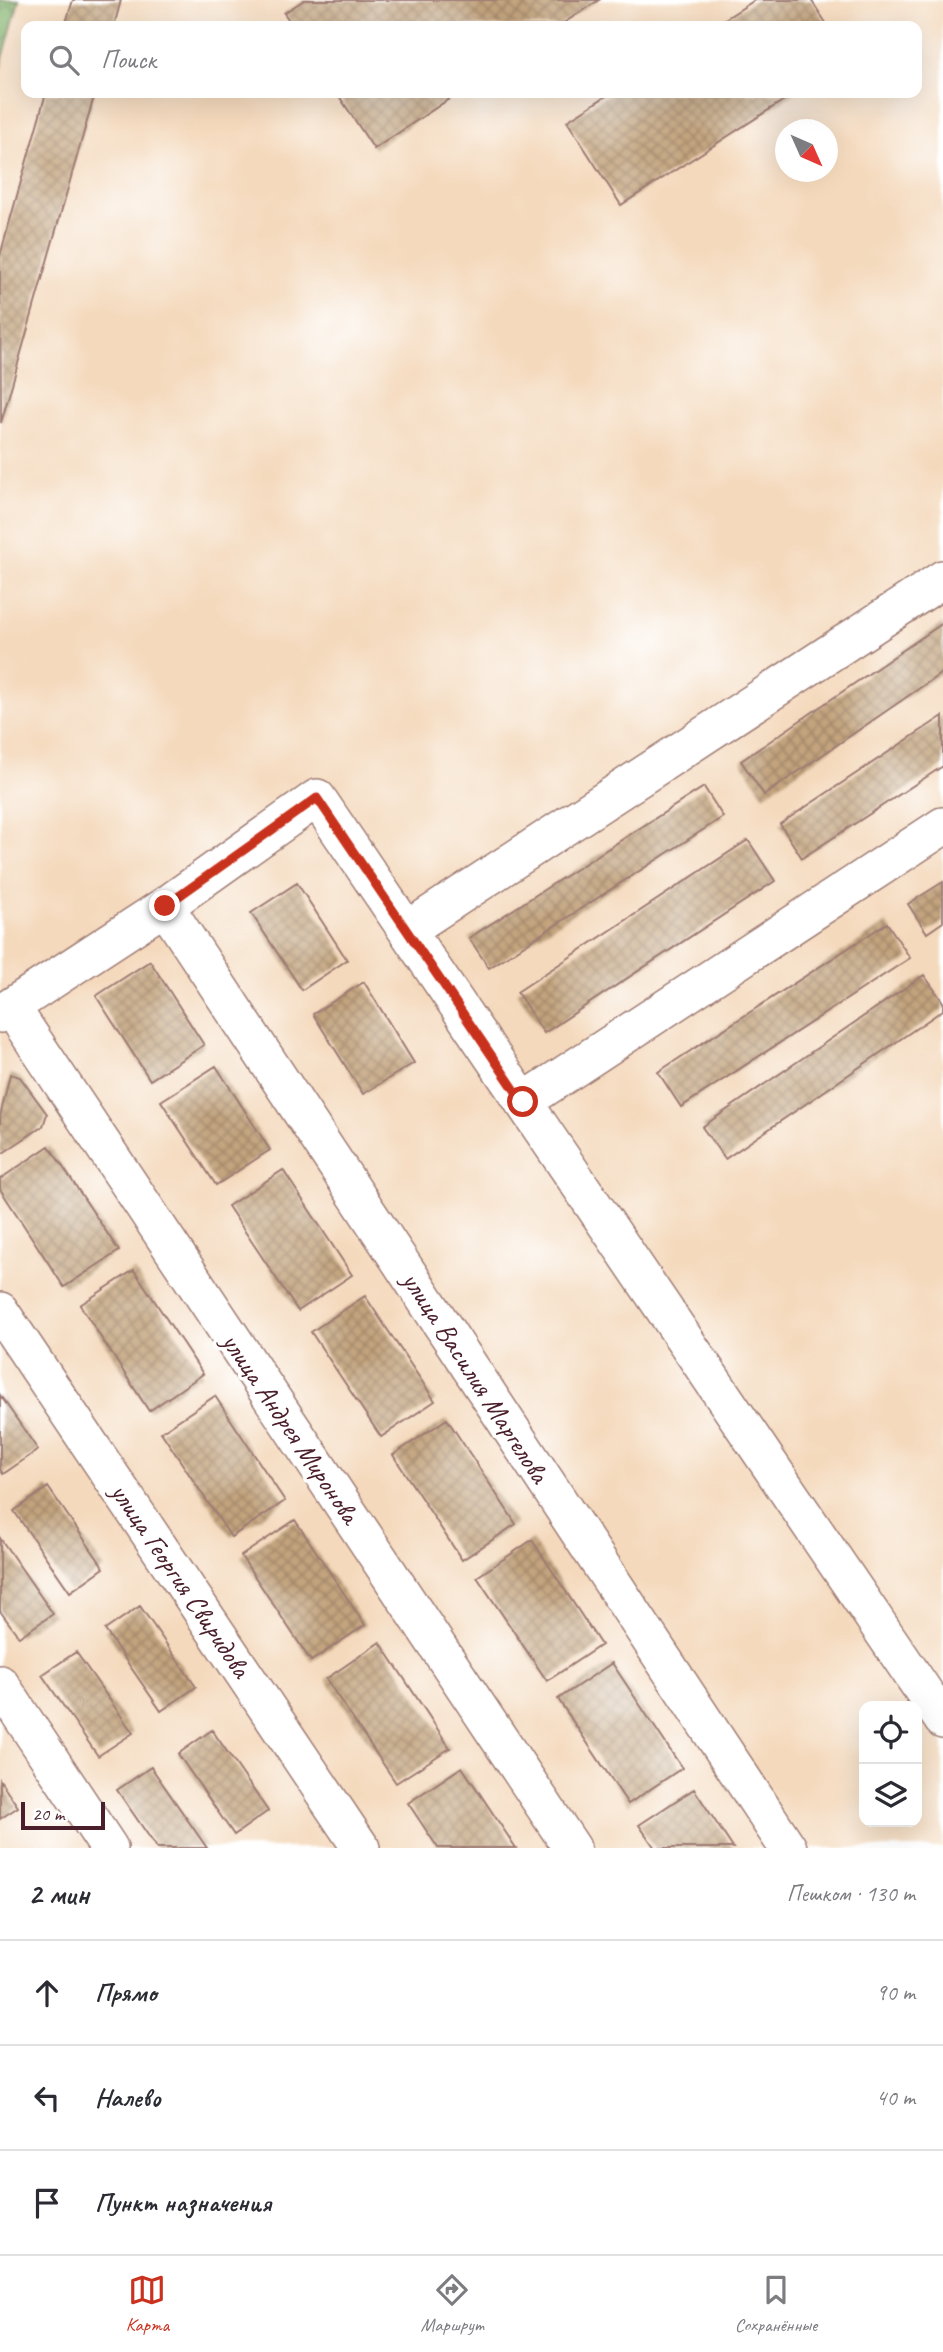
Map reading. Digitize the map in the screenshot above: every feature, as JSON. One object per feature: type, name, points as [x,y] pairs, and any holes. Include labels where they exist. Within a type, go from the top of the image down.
[{"type":"street","points":[[407,930],[943,579]]},
{"type":"street","points":[[6,1011],[165,906],[317,798],[943,1720]]},
{"type":"street","points":[[523,1102],[943,826]]},
{"type":"street","name":"улица Василия Маргелова","points":[[165,906],[788,1848]]},
{"type":"street","name":"улица Андрея Миронова","points":[[6,1011],[572,1848]]},
{"type":"street","name":"улица Георгия Свиридова","points":[[0,1311],[361,1848]]},
{"type":"street","points":[[0,1684],[109,1848]]},
{"type":"green space","points":[[0,0],[19,0],[0,69]]},
{"type":"building","points":[[73,0],[121,0],[115,21],[67,21]]},
{"type":"building","points":[[304,0],[599,0],[567,21],[290,21],[284,13]]},
{"type":"building","points":[[755,0],[811,0],[825,21],[722,21]]},
{"type":"building","points":[[45,98],[94,98],[1,423],[0,256]]},
{"type":"building","points":[[340,98],[450,98],[374,149]]},
{"type":"building","points":[[603,98],[787,98],[621,205],[567,121]]},
{"type":"building","points":[[943,623],[943,672],[764,795],[741,761]]},
{"type":"building","points":[[943,716],[943,766],[802,858],[780,824]]},
{"type":"building","points":[[704,787],[723,817],[489,968],[469,938]]},
{"type":"building","points":[[748,840],[775,881],[544,1033],[517,992]]},
{"type":"building","points":[[943,882],[943,922],[927,933],[908,904]]},
{"type":"building","points":[[297,883],[347,960],[302,990],[251,913]]},
{"type":"building","points":[[887,923],[910,958],[681,1107],[658,1072]]},
{"type":"building","points":[[150,961],[204,1045],[150,1080],[96,996]]},
{"type":"building","points":[[924,975],[943,1002],[943,1010],[725,1159],[702,1127]]},
{"type":"building","points":[[364,982],[414,1063],[363,1094],[313,1014]]},
{"type":"building","points":[[216,1066],[270,1150],[216,1185],[161,1101]]},
{"type":"building","points":[[10,1074],[20,1077],[47,1114],[43,1126],[3,1153],[0,1152],[0,1117]]},
{"type":"building","points":[[49,1146],[119,1251],[64,1287],[0,1189],[0,1179]]},
{"type":"building","points":[[283,1170],[352,1275],[298,1311],[228,1206]]},
{"type":"building","points":[[134,1270],[203,1374],[149,1411],[80,1305]]},
{"type":"building","points":[[365,1296],[435,1401],[381,1437],[311,1332]]},
{"type":"building","points":[[0,1395],[38,1450],[3,1474],[0,1469]]},
{"type":"building","points":[[215,1396],[285,1501],[231,1537],[161,1432]]},
{"type":"building","points":[[447,1419],[516,1524],[462,1560],[393,1455]]},
{"type":"building","points":[[48,1487],[104,1568],[70,1592],[14,1511]]},
{"type":"building","points":[[295,1520],[365,1625],[311,1661],[241,1556]]},
{"type":"building","points":[[0,1538],[53,1614],[19,1637],[0,1611]]},
{"type":"building","points":[[532,1540],[601,1645],[547,1681],[477,1577]]},
{"type":"building","points":[[140,1606],[196,1687],[161,1711],[105,1630]]},
{"type":"building","points":[[380,1642],[450,1748],[396,1783],[326,1679]]},
{"type":"building","points":[[76,1652],[133,1733],[98,1756],[42,1675]]},
{"type":"building","points":[[612,1663],[682,1768],[628,1804],[558,1699]]},
{"type":"building","points":[[212,1730],[268,1811],[234,1835],[178,1754]]},
{"type":"building","points":[[151,1767],[207,1848],[157,1848],[117,1790]]},
{"type":"building","points":[[462,1767],[516,1848],[438,1848],[408,1803]]},
{"type":"building","points":[[0,1780],[18,1807],[0,1819]]},
{"type":"building","points":[[694,1789],[733,1848],[655,1848],[639,1825]]},
{"type":"route","points":[[165,906],[317,798],[523,1102]]}]
